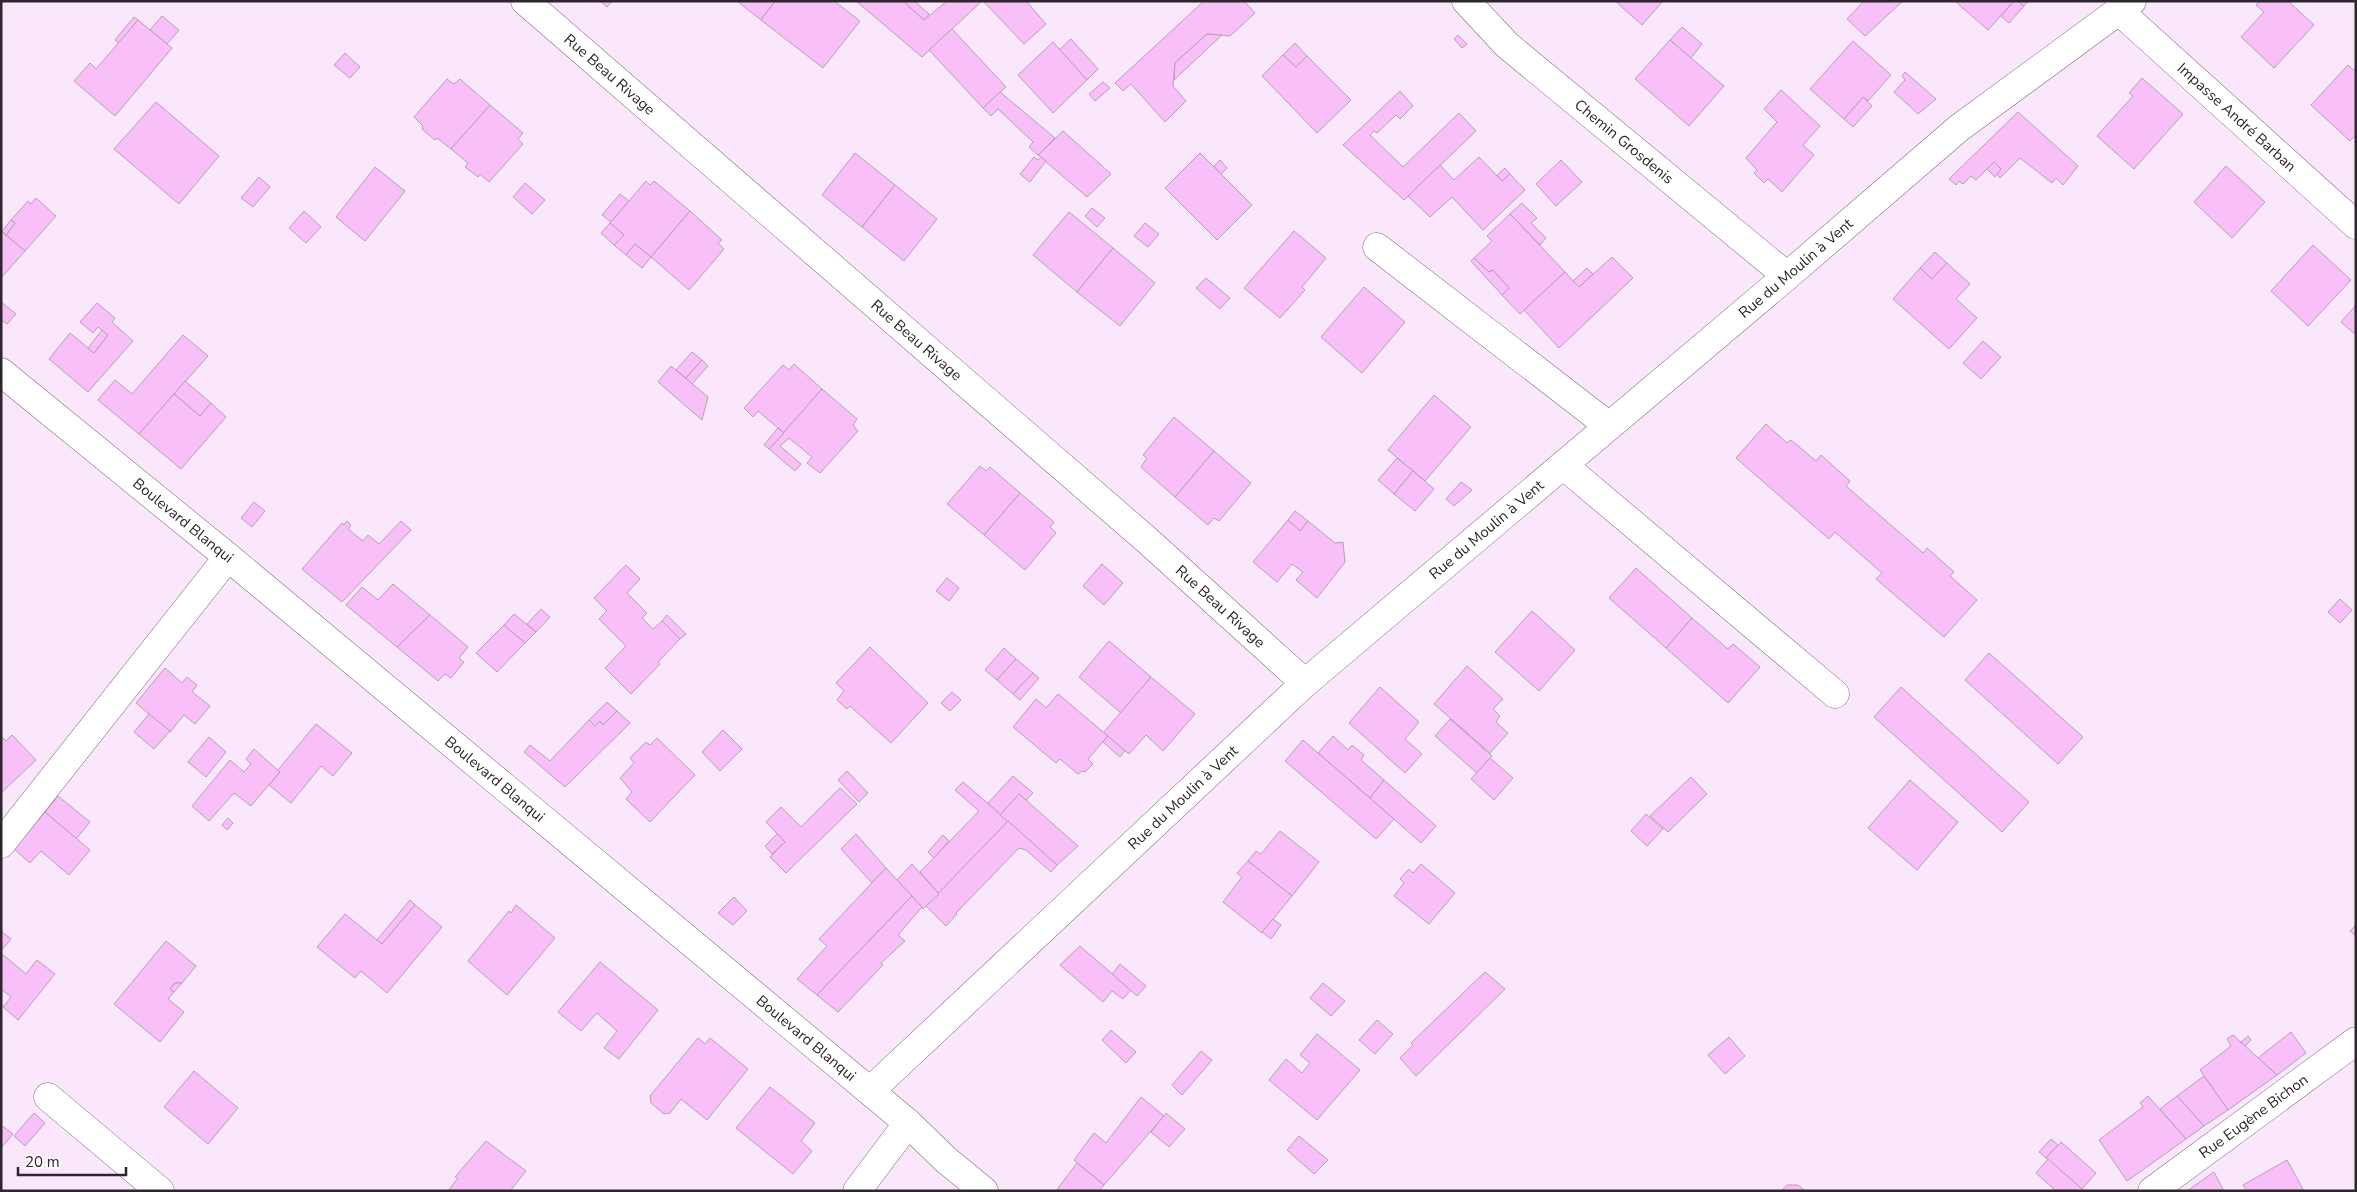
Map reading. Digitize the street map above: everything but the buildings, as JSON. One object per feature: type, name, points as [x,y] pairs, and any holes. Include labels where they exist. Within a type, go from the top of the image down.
[{"type":"street","name":"Rue Beau Rivage","points":[[524,1],[1148,541],[1305,683]]},
{"type":"street","name":"Chemin Grosdenis","points":[[1466,1],[1507,45],[1787,276]]},
{"type":"street","name":"Rue du Moulin à Vent","points":[[870,1092],[1305,683],[1787,276],[1959,128],[2125,6]]},
{"type":"street","name":"Impasse André Barban","points":[[2125,6],[2356,226]]},
{"type":"street","points":[[1377,247],[1609,426]]},
{"type":"street","name":"Boulevard Blanqui","points":[[1,372],[228,557],[908,1123],[945,1159],[984,1191]]},
{"type":"street","points":[[1562,465],[1835,694]]},
{"type":"street","points":[[1,844],[228,557]]},
{"type":"street","name":"Rue Eugène Bichon","points":[[2152,1191],[2356,1041]]},
{"type":"street","points":[[48,1097],[160,1191]]},
{"type":"street","points":[[857,1191],[908,1123]]}]
